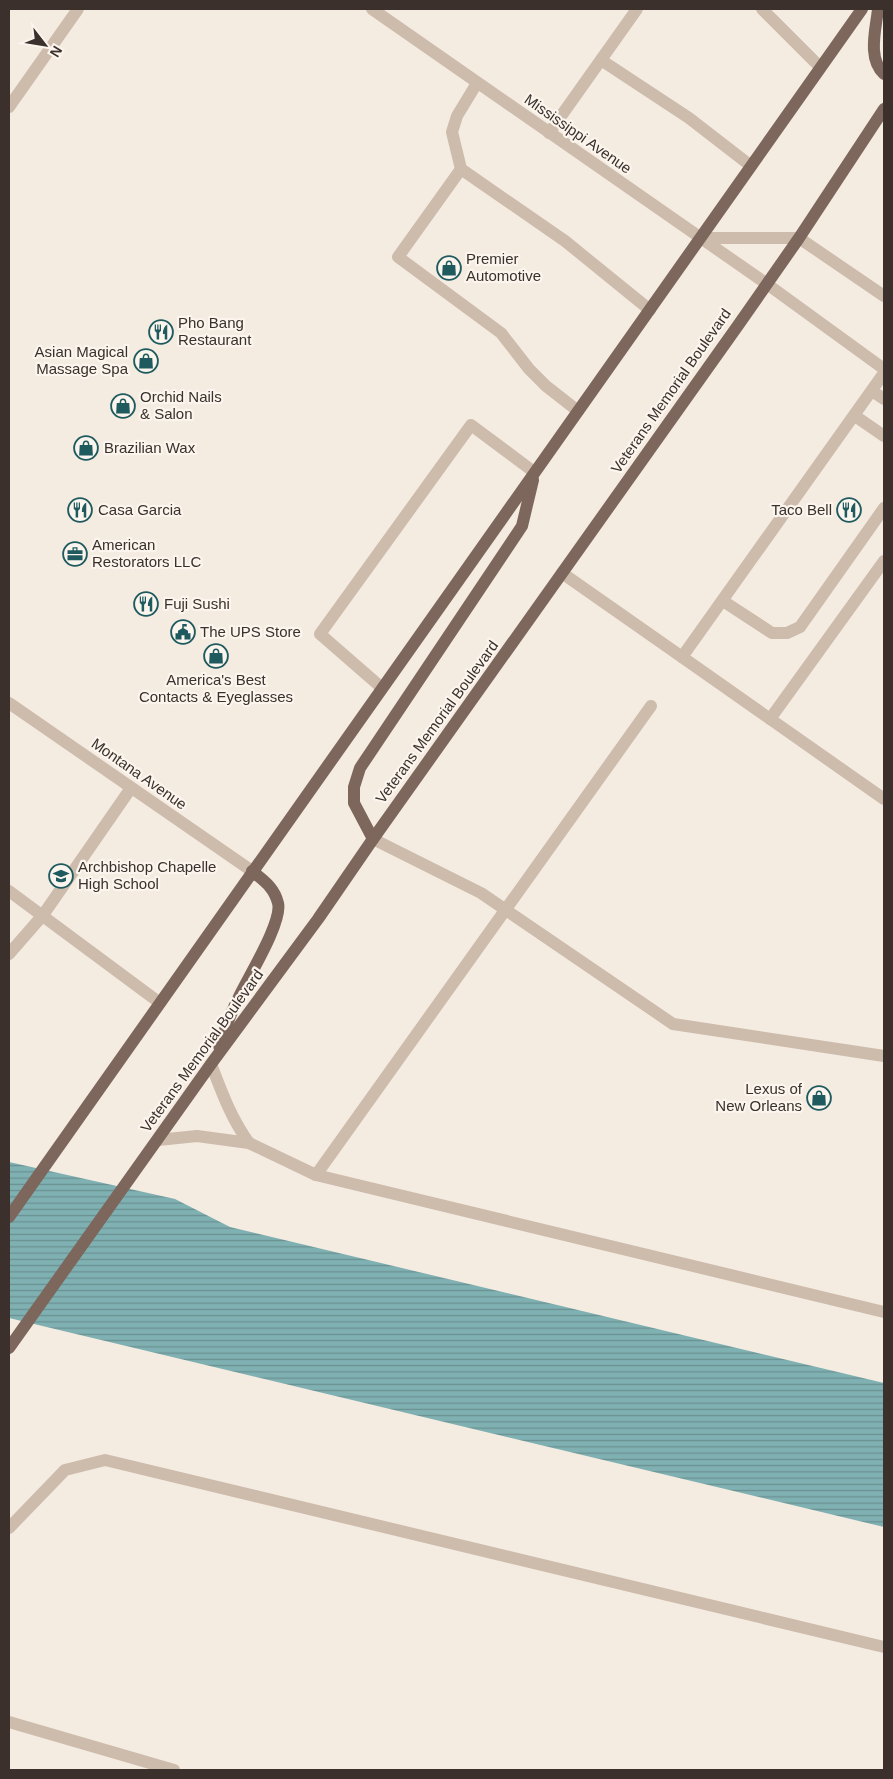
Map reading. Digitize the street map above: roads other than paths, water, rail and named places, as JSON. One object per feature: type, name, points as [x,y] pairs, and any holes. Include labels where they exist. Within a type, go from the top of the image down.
[{"type":"main road","points":[[9,1217],[862,9]]},
{"type":"main road","points":[[878,9],[874,57],[884,74]]},
{"type":"main road","name":"Veterans Memorial Boulevard","points":[[11,1345],[211,1064],[318,919],[767,284],[884,109]]},
{"type":"main road","points":[[373,839],[354,803],[354,787],[360,768],[522,526],[534,472]]},
{"type":"main road","points":[[211,1064],[237,1000],[263,952],[274,925],[279,905],[273,889],[252,871]]},
{"type":"street","points":[[9,107],[78,9]]},
{"type":"street","name":"Mississippi Avenue","points":[[372,9],[767,284],[884,369]]},
{"type":"street","points":[[549,133],[638,9]]},
{"type":"street","points":[[762,9],[820,67]]},
{"type":"street","points":[[601,60],[689,118],[751,166]]},
{"type":"street","points":[[476,83],[457,116],[452,132],[461,169],[565,241],[650,310]]},
{"type":"street","points":[[461,169],[398,257],[500,333],[541,380],[578,411]]},
{"type":"street","points":[[700,238],[799,238],[884,296]]},
{"type":"street","points":[[682,657],[884,373]]},
{"type":"street","points":[[872,391],[884,399]]},
{"type":"street","points":[[855,416],[884,436]]},
{"type":"street","points":[[382,688],[320,634],[471,425],[534,472]]},
{"type":"street","points":[[723,601],[772,633],[787,633],[800,627],[884,508]]},
{"type":"street","points":[[770,719],[884,561]]},
{"type":"street","points":[[562,573],[884,799]]},
{"type":"street","name":"Montana Avenue","points":[[9,703],[252,871]]},
{"type":"street","points":[[316,1175],[652,706]]},
{"type":"street","points":[[9,954],[42,915],[131,788]]},
{"type":"street","points":[[373,839],[481,893],[673,1024],[884,1056]]},
{"type":"street","points":[[9,891],[160,1003]]},
{"type":"street","points":[[211,1064],[235,1123],[249,1143]]},
{"type":"street","points":[[158,1140],[197,1136],[249,1143],[316,1175],[884,1312]]},
{"type":"street","points":[[9,1528],[65,1470],[104,1460],[884,1647]]},
{"type":"street","points":[[9,1722],[174,1770]]},
{"type":"water","points":[[9,1162],[175,1199],[230,1227],[884,1383],[884,1527],[9,1318]]},
{"type":"place","name":"Premier Automotive","points":[[449,268]]},
{"type":"place","name":"Pho Bang Restaurant","points":[[161,332]]},
{"type":"place","name":"Asian Magical Massage Spa","points":[[146,361]]},
{"type":"place","name":"Orchid Nails & Salon","points":[[123,406]]},
{"type":"place","name":"Brazilian Wax","points":[[86,448]]},
{"type":"place","name":"Casa Garcia","points":[[80,510]]},
{"type":"place","name":"Taco Bell","points":[[849,510]]},
{"type":"place","name":"American Restorators LLC","points":[[75,554]]},
{"type":"place","name":"Fuji Sushi","points":[[146,604]]},
{"type":"place","name":"The UPS Store","points":[[183,632]]},
{"type":"place","name":"America's Best Contacts & Eyeglasses","points":[[216,656]]},
{"type":"place","name":"Archbishop Chapelle High School","points":[[61,876]]},
{"type":"place","name":"Lexus of New Orleans","points":[[819,1098]]}]
